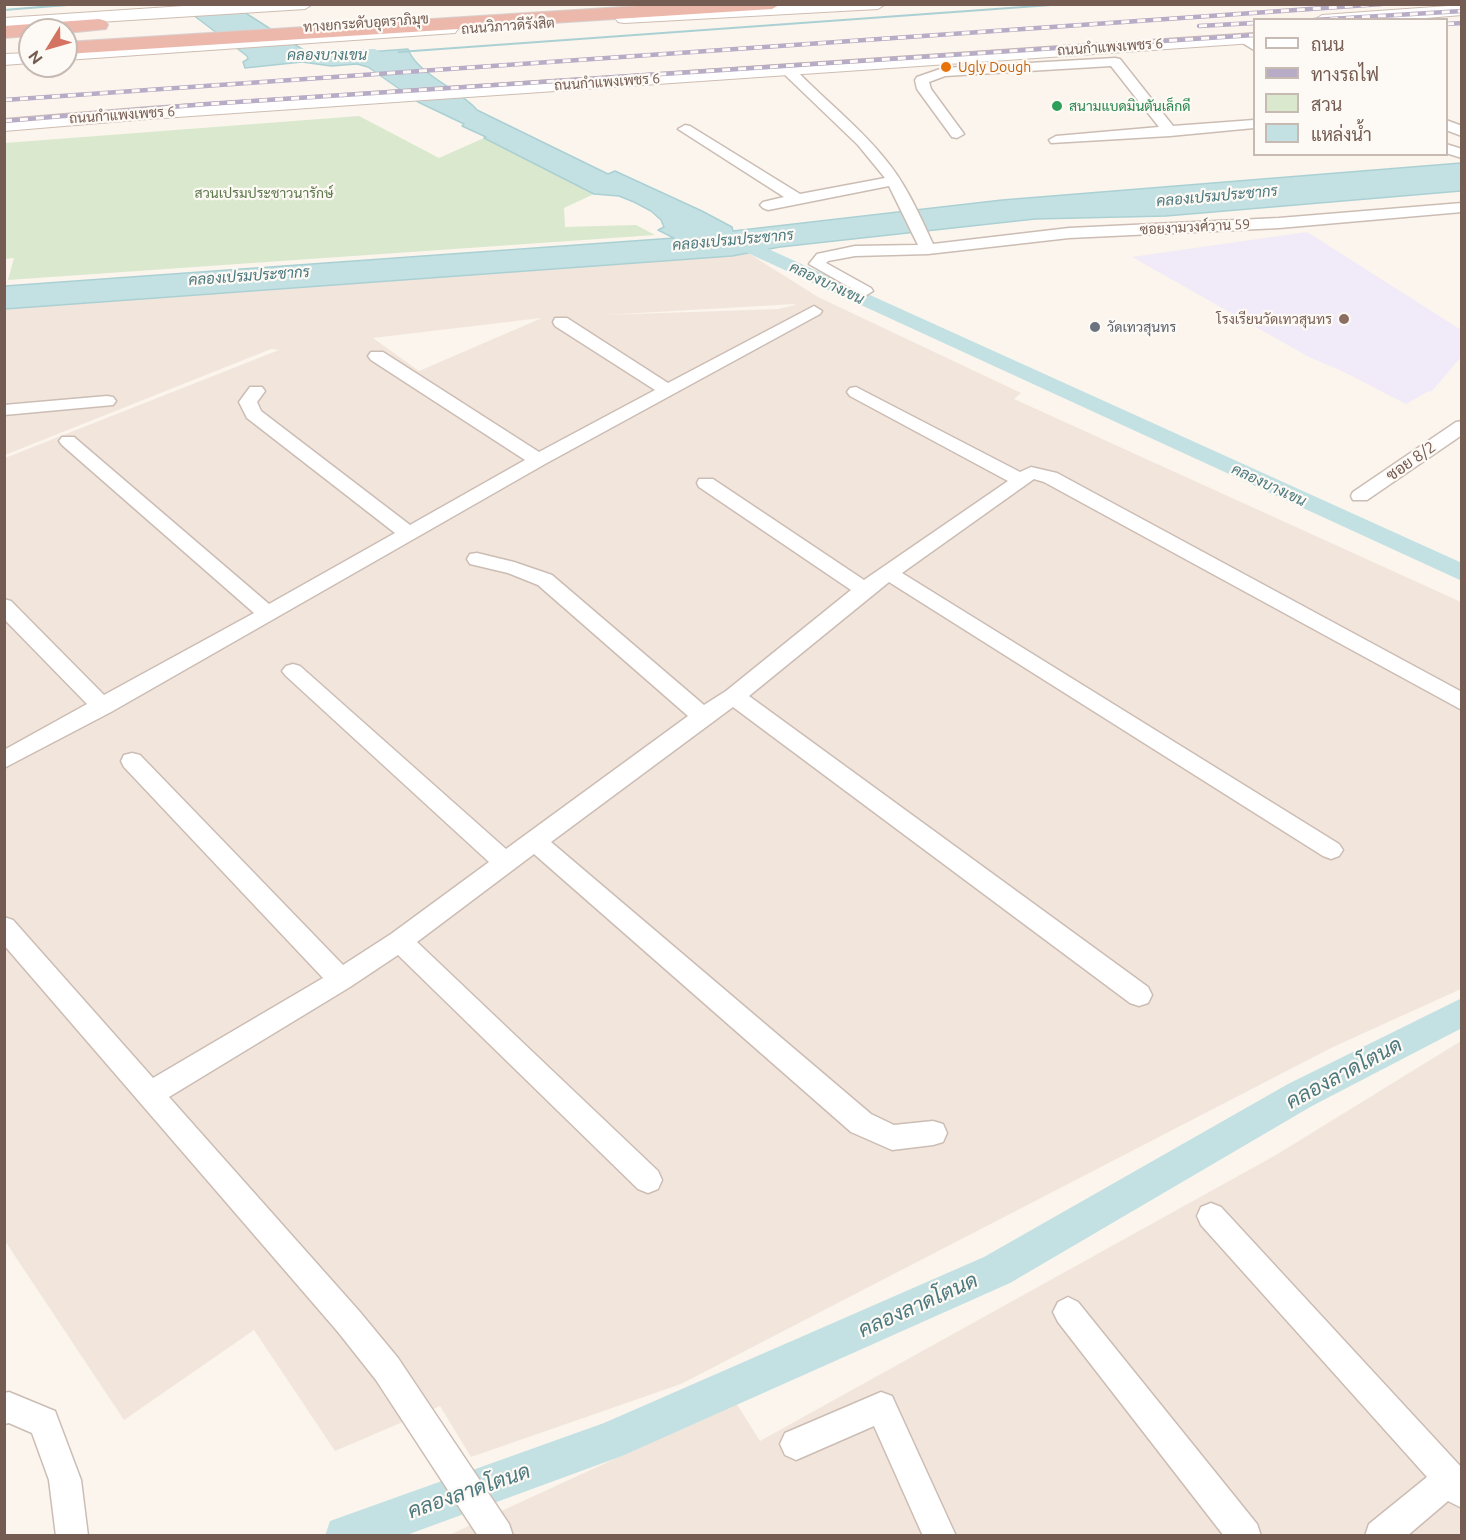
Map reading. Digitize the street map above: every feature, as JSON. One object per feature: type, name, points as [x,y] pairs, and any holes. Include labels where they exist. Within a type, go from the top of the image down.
[{"type":"highway","name":"ทางยกระดับอุตราภิมุข","points":[[78,33],[499,4]]},
{"type":"highway","name":"ทางยกระดับอุตราภิมุข","points":[[78,45],[666,4]]},
{"type":"highway","name":"ถนนวิภาวดีรังสิต","points":[[78,46],[219,41],[772,4]]},
{"type":"highway","points":[[4,32],[184,16],[314,8]]},
{"type":"street","points":[[4,16],[43,14],[115,4]]},
{"type":"street","name":"ถนนวิภาวดีรังสิต","points":[[311,35],[878,4]]},
{"type":"street","points":[[1351,18],[1461,10]]},
{"type":"street","points":[[4,23],[184,16]]},
{"type":"street","name":"ถนนกำแพงเพชร 6","points":[[1209,40],[1241,25],[1253,24]]},
{"type":"street","name":"ถนนกำแพงเพชร 6","points":[[4,125],[1209,40],[1250,41]]},
{"type":"street","name":"ถนนวิภาวดีรังสิต","points":[[78,54],[219,41]]},
{"type":"street","points":[[1101,48],[1115,62],[1170,132]]},
{"type":"street","points":[[957,134],[924,89],[922,80],[928,76],[943,72],[1115,62]]},
{"type":"street","points":[[788,69],[809,93],[873,153],[894,181],[925,242]]},
{"type":"street","points":[[1056,140],[1253,124]]},
{"type":"street","points":[[685,129],[796,199]]},
{"type":"street","points":[[768,205],[894,181]]},
{"type":"street","name":"ซอยงามวงศ์วาน 59","points":[[865,291],[817,264],[823,257],[925,242],[1279,223],[1461,207]]},
{"type":"street","points":[[4,760],[104,707],[538,460],[814,311]]},
{"type":"street","points":[[561,322],[668,390]]},
{"type":"street","points":[[377,356],[538,460]]},
{"type":"street","points":[[256,392],[248,402],[253,414],[409,534]]},
{"type":"street","points":[[856,392],[1019,479]]},
{"type":"street","points":[[4,410],[107,401]]},
{"type":"street","name":"ซอย 8/2","points":[[1360,496],[1461,426]]},
{"type":"street","points":[[68,441],[268,614]]},
{"type":"street","points":[[150,1094],[341,980],[400,941],[703,716],[734,696],[864,590],[890,574],[1031,472],[1050,477],[1461,702]]},
{"type":"street","points":[[706,483],[864,590]]},
{"type":"street","points":[[477,559],[514,568],[545,580],[703,716]]},
{"type":"street","points":[[890,574],[1331,850]]},
{"type":"street","points":[[4,606],[104,707]]},
{"type":"street","points":[[293,671],[506,863]]},
{"type":"street","points":[[734,696],[1139,995]]},
{"type":"street","points":[[132,761],[341,980]]},
{"type":"street","points":[[535,842],[861,1123],[892,1138],[933,1133]]},
{"type":"street","points":[[4,927],[349,1322],[387,1369],[496,1534]]},
{"type":"street","points":[[400,941],[648,1180]]},
{"type":"street","points":[[1211,1216],[1456,1486],[1381,1536]]},
{"type":"street","points":[[1068,1312],[1245,1536]]},
{"type":"street","points":[[4,1408],[9,1407],[44,1422],[64,1480],[72,1536]]},
{"type":"street","points":[[796,1444],[881,1407],[940,1536]]},
{"type":"shaded area","name":"โรงเรียนวัดเทวสุนทร","points":[[1307,232],[1461,330],[1461,357],[1432,391],[1406,404],[1309,357],[1132,257]]},
{"type":"shaded area","points":[[748,253],[818,297],[1021,393],[1014,399],[1461,602],[1461,989],[1333,1047],[681,1384],[471,1457],[440,1406],[335,1451],[254,1330],[124,1420],[5,1241],[5,458],[279,350],[271,349],[5,455],[5,309]],"holes":[[[795,304],[778,309],[604,315]],[[541,318],[419,371],[373,338]]]},
{"type":"shaded area","points":[[1461,1041],[1461,1535],[447,1536],[736,1403],[760,1441],[1276,1155]]},
{"type":"green space","name":"สวนเปรมประชาวนารักษ์","points":[[359,116],[439,158],[484,138],[594,194],[564,208],[565,227],[636,225],[655,235],[8,280],[14,258],[5,259],[5,143]]},
{"type":"water","name":"คลองเปรมประชากร","points":[[180,5],[233,5],[313,56],[408,49],[413,58],[429,74],[477,110],[608,174],[615,171],[702,211],[732,227],[733,231],[1002,200],[1461,163],[1461,191],[1166,216],[1035,219],[780,247],[732,256],[5,309],[5,286],[674,238],[658,230],[664,227],[661,220],[651,211],[619,196],[594,194],[484,138],[486,137],[462,126],[464,124],[418,102],[368,67],[357,64],[331,66],[302,62],[245,68],[243,62],[248,59],[247,56]]},
{"type":"waterway","points":[[4,10],[91,4]]},
{"type":"waterway","points":[[399,52],[1077,4]]},
{"type":"waterway","name":"คลองบางเขน","points":[[273,50],[281,56],[375,54]]},
{"type":"waterway","name":"คลองบางเขน","points":[[722,234],[1462,573]]},
{"type":"waterway","name":"คลองลาดโตนด","points":[[345,1536],[608,1442],[997,1270],[1300,1095],[1462,1012]]},
{"type":"railway","points":[[4,100],[1382,4]]},
{"type":"railway","points":[[1347,18],[1462,11]]},
{"type":"railway","points":[[1199,26],[1253,23]]},
{"type":"railway","points":[[1448,24],[1462,23]]},
{"type":"railway","points":[[4,121],[207,104],[1253,35]]},
{"type":"place","name":"Ugly Dough","points":[[946,67]]},
{"type":"place","name":"สนามแบดมินตันเล็กดี","points":[[1057,106]]},
{"type":"place","name":"โรงเรียนวัดเทวสุนทร","points":[[1344,319]]},
{"type":"place","name":"วัดเทวสุนทร","points":[[1095,327]]}]
